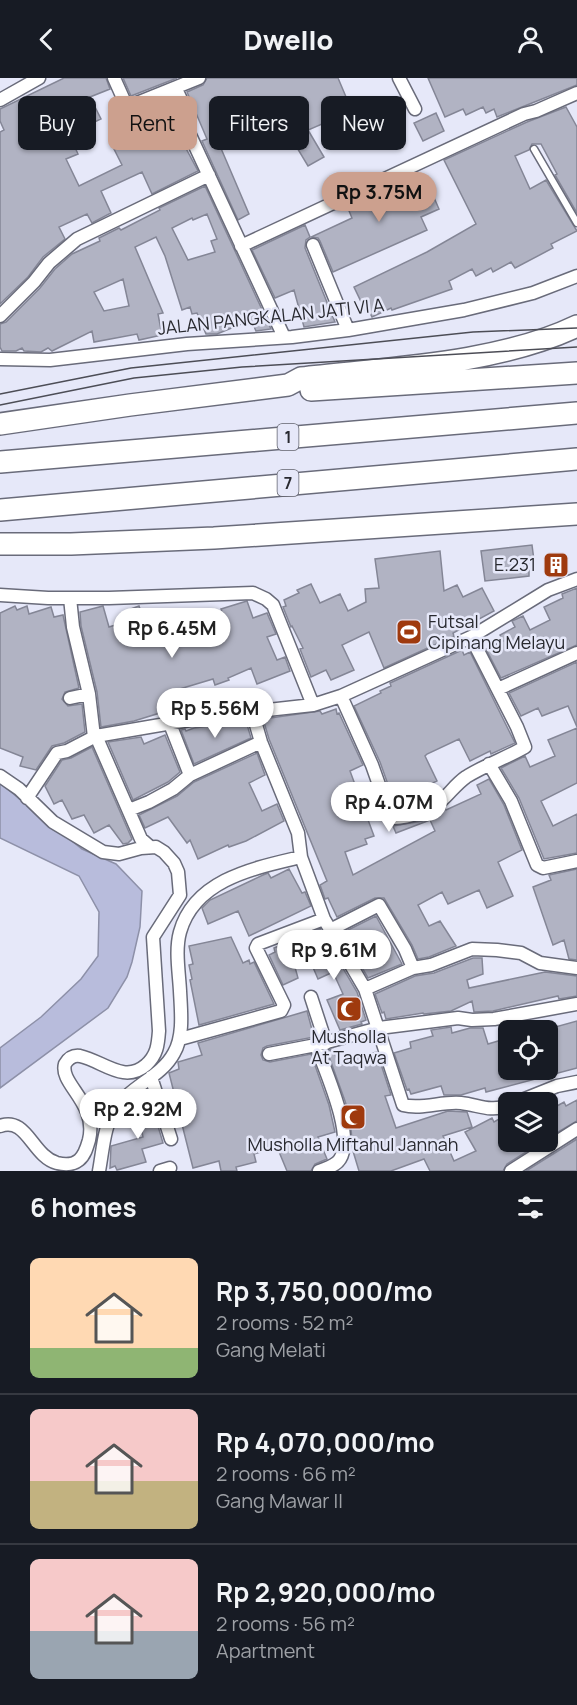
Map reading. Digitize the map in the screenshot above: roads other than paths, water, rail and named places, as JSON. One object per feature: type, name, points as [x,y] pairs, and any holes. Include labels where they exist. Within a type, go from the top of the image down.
[{"type":"highway","points":[[0,424],[288,385],[301,378],[426,364],[495,353],[529,344],[577,326]]},
{"type":"highway","points":[[444,382],[495,353]]},
{"type":"highway","points":[[288,385],[308,391],[577,373]]},
{"type":"highway","name":"1","points":[[0,462],[577,413]]},
{"type":"highway","name":"7","points":[[0,510],[577,459]]},
{"type":"highway","points":[[0,543],[71,544],[214,538],[577,514]]},
{"type":"street","points":[[0,100],[39,78]]},
{"type":"street","points":[[114,78],[127,107],[199,78]]},
{"type":"street","points":[[399,78],[415,109]]},
{"type":"street","points":[[176,88],[188,114],[183,120],[284,337]]},
{"type":"street","points":[[241,246],[524,114],[577,93]]},
{"type":"street","points":[[0,316],[34,282],[49,263],[77,239],[209,175]]},
{"type":"street","points":[[313,245],[348,330]]},
{"type":"street","name":"JALAN PANGKALAN JATI VI A","points":[[0,359],[50,360],[187,344],[348,330],[464,310],[532,293],[577,276]]},
{"type":"street","points":[[27,798],[57,753],[67,751],[95,736],[252,711],[313,705],[341,696],[471,637],[548,590],[577,579]]},
{"type":"street","points":[[0,595],[70,598],[253,593],[273,605],[283,625],[313,705]]},
{"type":"street","points":[[70,598],[73,627],[89,694],[95,736],[141,840],[149,846]]},
{"type":"street","points":[[341,696],[372,765],[389,813],[394,818],[410,816],[434,805],[460,782],[489,764],[525,747],[471,637]]},
{"type":"street","points":[[498,689],[577,653]]},
{"type":"street","points":[[70,698],[89,694]]},
{"type":"street","points":[[252,711],[261,742],[298,833],[301,857],[327,924],[365,989],[403,1105],[461,1103],[480,1108],[498,1108]]},
{"type":"street","points":[[170,724],[190,775]]},
{"type":"street","points":[[129,810],[173,789],[190,775],[261,742]]},
{"type":"street","points":[[489,764],[511,801],[537,865],[543,868],[577,861]]},
{"type":"street","points":[[0,776],[53,822],[103,852],[120,854],[149,846],[165,852],[178,872],[180,890],[175,904],[153,937],[159,1031],[158,1045],[153,1058],[141,1069],[125,1072],[80,1056],[68,1060],[63,1068],[85,1105],[92,1126],[82,1157],[73,1164],[57,1163],[41,1155],[20,1127],[9,1124],[0,1126]]},
{"type":"street","points":[[99,1171],[109,1121],[117,1106],[174,1054],[180,1038],[181,999],[178,954],[180,933],[187,913],[209,889],[225,880],[301,857]]},
{"type":"street","points":[[180,1038],[282,1011],[284,1005],[256,948],[258,944],[327,924],[379,905],[405,949],[413,968]]},
{"type":"street","points":[[365,989],[413,968],[431,965],[472,949],[521,953],[540,963],[577,968]]},
{"type":"street","points":[[311,997],[344,1132],[340,1159],[336,1168],[319,1171]]},
{"type":"street","points":[[269,1054],[321,1044],[379,1028],[458,1018],[472,1020],[504,1018],[577,1004]]},
{"type":"street","points":[[151,1077],[171,1139]]},
{"type":"street","points":[[542,1092],[577,1082]]},
{"type":"street","points":[[511,1171],[577,1129]]},
{"type":"lane","points":[[534,149],[577,224]]},
{"type":"water","points":[[0,783],[82,849],[116,864],[142,891],[140,927],[132,962],[127,977],[108,1008],[0,1088],[0,1048],[41,1017],[81,979],[98,956],[99,912],[79,876],[0,838]]},
{"type":"tram line","points":[[0,394],[131,368],[473,332],[577,328]]},
{"type":"tram line","points":[[0,405],[134,378],[242,367],[577,347]]},
{"type":"place","name":"E.231","points":[[556,565]]},
{"type":"place","name":"Futsal Cipinang Melayu","points":[[409,632]]},
{"type":"place","name":"Musholla At Taqwa","points":[[349,1009]]},
{"type":"place","name":"Musholla Miftahul Jannah","points":[[353,1117]]}]
